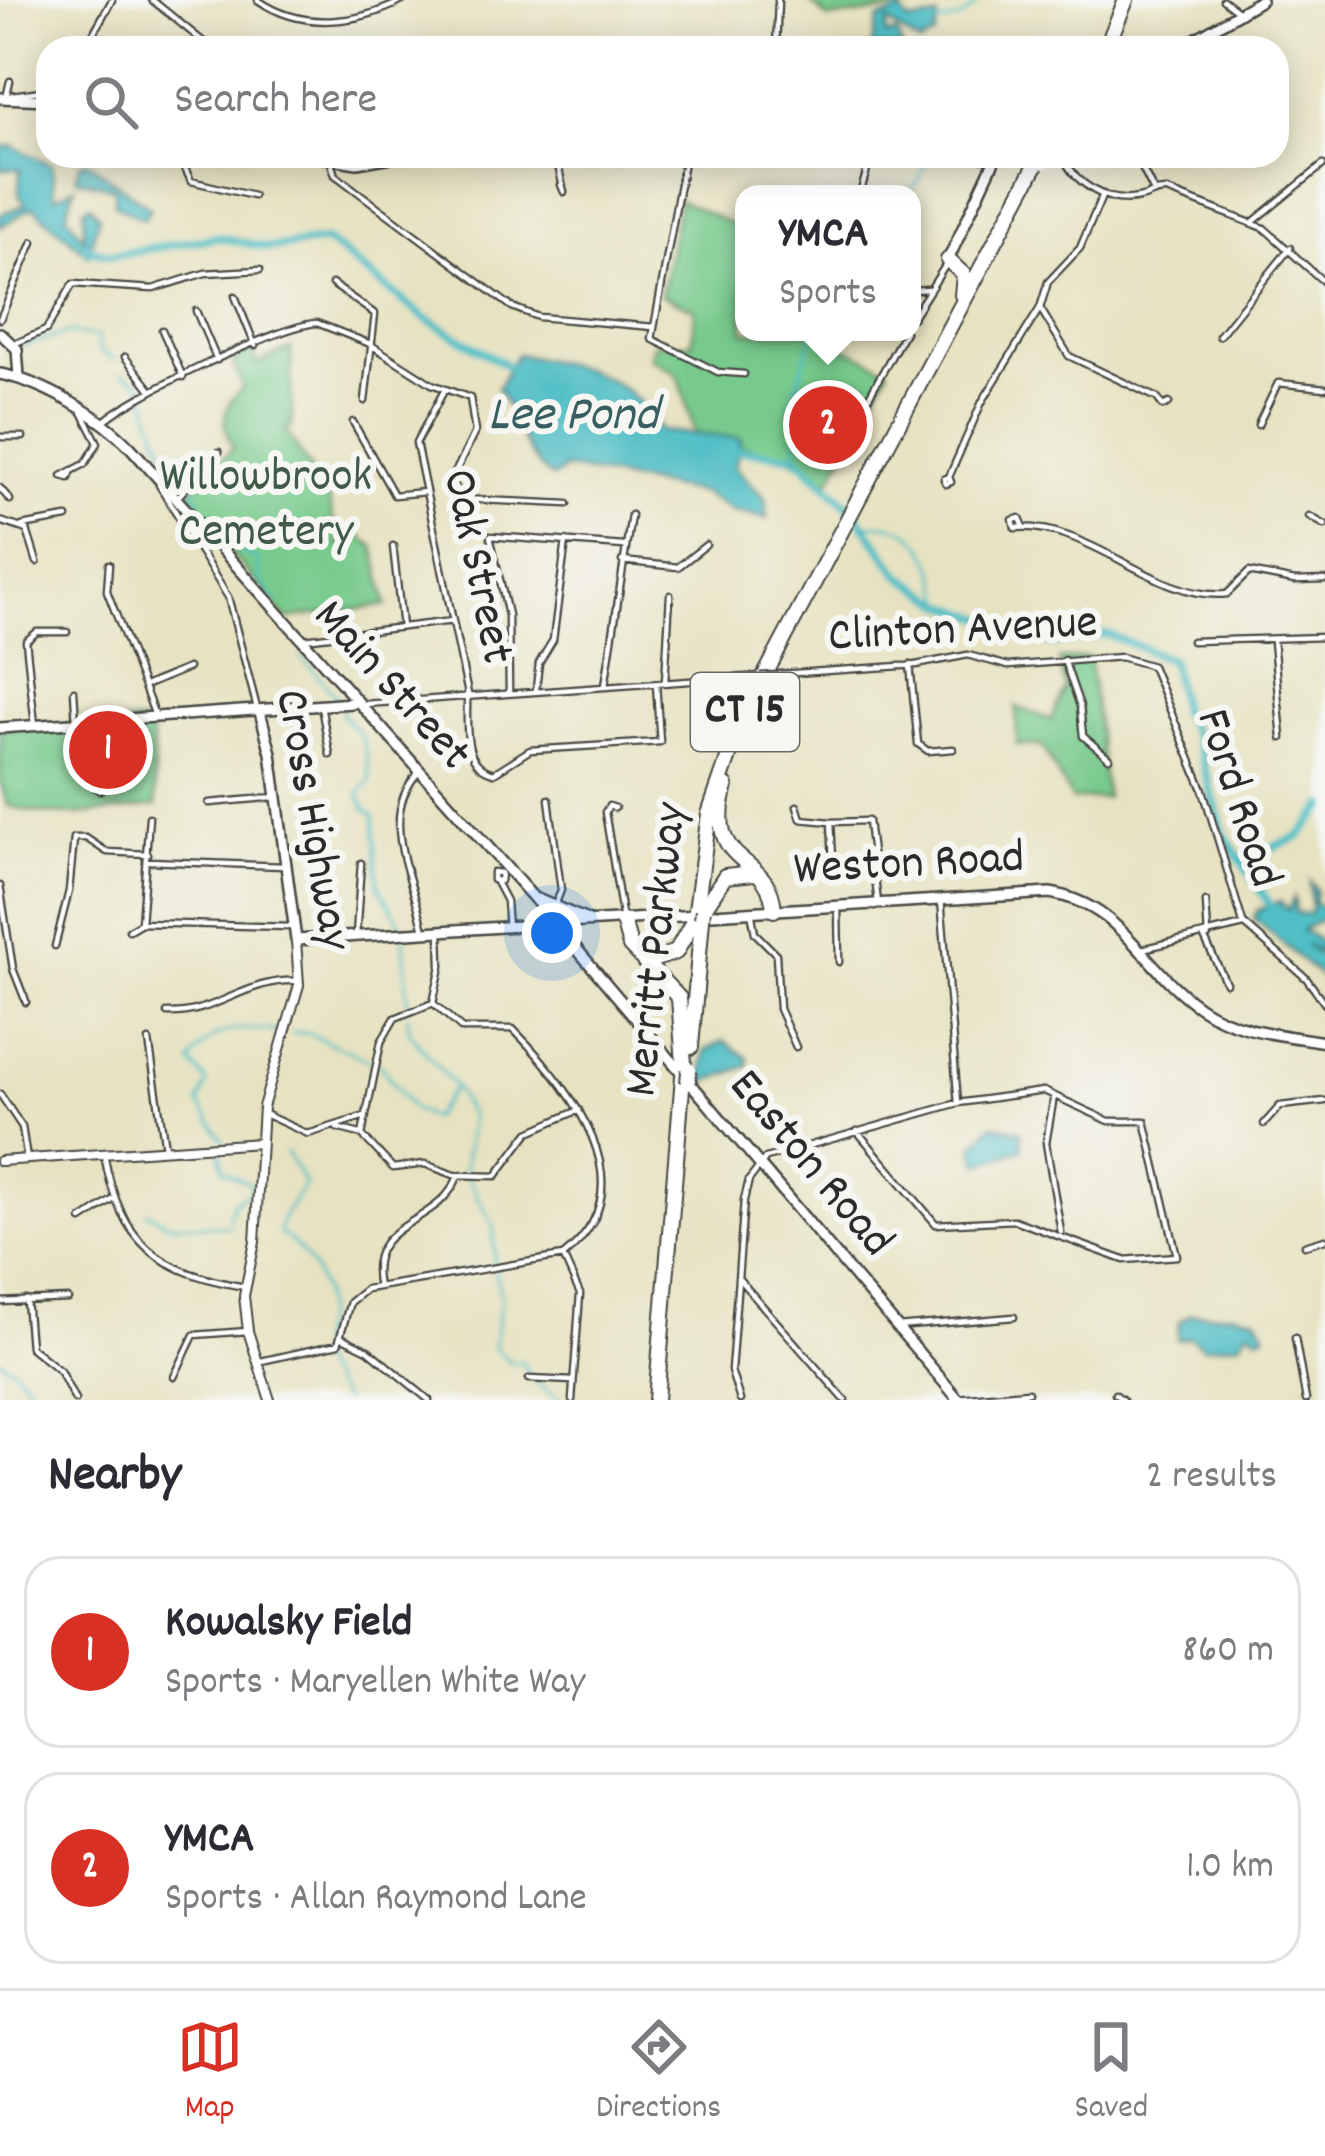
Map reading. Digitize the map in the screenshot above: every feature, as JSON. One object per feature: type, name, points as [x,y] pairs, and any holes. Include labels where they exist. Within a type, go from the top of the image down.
[{"type":"highway","points":[[1110,36],[1125,0]]},
{"type":"highway","name":"Merritt Parkway","points":[[864,494],[1037,168]]},
{"type":"highway","name":"Merritt Parkway","points":[[660,1400],[704,839],[729,751],[1038,168]]},
{"type":"highway","points":[[946,263],[976,256],[1016,202]]},
{"type":"highway","points":[[932,360],[966,281],[946,263]]},
{"type":"highway","name":"Merritt Parkway","points":[[699,915],[711,832],[734,757],[844,531]]},
{"type":"highway","points":[[734,757],[720,827],[730,850],[771,889],[774,910]]},
{"type":"highway","points":[[630,946],[649,958],[666,957],[684,945],[725,876],[739,871],[759,874]]},
{"type":"highway","points":[[623,921],[630,946],[679,998],[686,1073]]},
{"type":"main road","points":[[1199,36],[1261,0]]},
{"type":"main road","points":[[5,98],[36,99]]},
{"type":"main road","points":[[946,263],[991,168]]},
{"type":"main road","points":[[0,333],[17,350],[19,377]]},
{"type":"main road","name":"Main Street","points":[[0,374],[19,377],[102,423],[160,480],[171,499],[556,925]]},
{"type":"main road","points":[[0,728],[356,703]]},
{"type":"main road","name":"Cross Highway","points":[[260,712],[278,797],[296,940]]},
{"type":"main road","name":"Weston Road","points":[[296,940],[1030,892],[1066,896],[1102,911],[1185,996],[1216,1016],[1252,1029],[1325,1042]]},
{"type":"main road","name":"Weston Road","points":[[532,896],[592,921]]},
{"type":"main road","name":"Easton Road","points":[[556,925],[958,1399]]},
{"type":"street","points":[[92,36],[112,0]]},
{"type":"street","points":[[152,0],[197,36]]},
{"type":"street","points":[[258,0],[290,17],[314,22],[352,17],[404,0]]},
{"type":"street","points":[[776,36],[778,0]]},
{"type":"street","points":[[1222,0],[1240,13]]},
{"type":"street","points":[[10,81],[5,98],[36,92]]},
{"type":"street","points":[[1253,222],[1323,165]]},
{"type":"street","points":[[185,168],[191,181],[253,196]]},
{"type":"street","points":[[333,168],[335,175],[435,255],[512,307],[534,316],[654,327]]},
{"type":"street","points":[[556,168],[560,185]]},
{"type":"street","points":[[683,168],[654,327],[656,341],[718,372],[743,374]]},
{"type":"street","points":[[1069,168],[1072,175],[1103,194],[1132,199],[1153,190],[1253,222],[1290,248],[1325,283]]},
{"type":"street","points":[[1142,168],[1153,190]]},
{"type":"street","points":[[949,477],[982,402],[1040,308],[1048,282],[1080,248],[1103,194]]},
{"type":"street","points":[[0,319],[33,242]]},
{"type":"street","points":[[1219,336],[1290,248]]},
{"type":"street","points":[[921,302],[946,263]]},
{"type":"street","points":[[17,350],[46,330],[73,284],[154,289],[206,273],[260,270]]},
{"type":"street","points":[[332,284],[375,314],[368,343],[365,401]]},
{"type":"street","points":[[921,290],[928,290]]},
{"type":"street","points":[[235,296],[255,345]]},
{"type":"street","points":[[1040,308],[1069,356],[1157,398]]},
{"type":"street","points":[[196,311],[218,359]]},
{"type":"street","points":[[102,423],[148,393],[218,359],[313,322],[368,343],[472,401],[475,432],[452,479],[461,499],[568,504]]},
{"type":"street","points":[[162,330],[183,377]]},
{"type":"street","points":[[853,425],[900,341]]},
{"type":"street","points":[[124,357],[148,393]]},
{"type":"street","points":[[1258,425],[1278,383],[1325,388]]},
{"type":"street","name":"Oak Street","points":[[446,389],[416,443],[468,694],[470,755],[479,768],[494,773],[530,750],[660,742],[656,683]]},
{"type":"street","points":[[71,473],[85,464],[98,443],[82,412]]},
{"type":"street","points":[[353,422],[394,496],[425,492]]},
{"type":"street","points":[[0,437],[23,437]]},
{"type":"street","points":[[171,499],[219,452]]},
{"type":"street","points":[[0,488],[10,500]]},
{"type":"street","name":"Cross Highway","points":[[171,499],[226,593],[260,712]]},
{"type":"street","points":[[605,686],[631,515]]},
{"type":"street","points":[[1310,516],[1325,525]]},
{"type":"street","points":[[0,521],[22,526],[68,518]]},
{"type":"street","points":[[22,526],[32,538],[37,562]]},
{"type":"street","points":[[1024,527],[1126,559],[1168,586],[1191,593],[1226,594],[1250,572],[1295,581],[1325,580]]},
{"type":"street","points":[[509,691],[509,625],[490,536],[624,546]]},
{"type":"street","points":[[536,689],[539,663],[553,640],[566,541]]},
{"type":"street","points":[[622,561],[678,567],[706,545]]},
{"type":"street","points":[[393,546],[402,627]]},
{"type":"street","points":[[110,564],[107,591],[147,686],[155,719]]},
{"type":"street","points":[[665,682],[670,596]]},
{"type":"street","points":[[298,640],[453,621]]},
{"type":"street","points":[[34,725],[26,641],[37,632],[67,632]]},
{"type":"street","points":[[1192,641],[1325,637]]},
{"type":"street","points":[[1273,641],[1282,738]]},
{"type":"street","name":"Clinton Avenue","points":[[356,703],[910,665],[966,655],[1008,666],[1121,656],[1143,661]]},
{"type":"street","points":[[1064,660],[1080,706],[1083,736],[1109,758]]},
{"type":"street","name":"Ford Road","points":[[1143,661],[1164,684],[1202,787],[1244,925],[1308,980],[1325,1004]]},
{"type":"street","points":[[910,665],[917,744],[928,751],[953,749]]},
{"type":"street","points":[[147,686],[188,668]]},
{"type":"street","points":[[74,691],[76,746],[104,783],[100,790],[80,771],[85,761]]},
{"type":"street","points":[[320,706],[330,755]]},
{"type":"street","points":[[128,720],[130,751],[137,757]]},
{"type":"street","points":[[418,772],[404,792],[397,825],[425,932]]},
{"type":"street","points":[[209,803],[278,797]]},
{"type":"street","points":[[549,799],[561,890],[554,908]]},
{"type":"street","points":[[797,806],[801,819],[868,821],[878,903]]},
{"type":"street","points":[[141,923],[149,817]]},
{"type":"street","points":[[832,822],[833,860],[873,868]]},
{"type":"street","points":[[608,824],[623,921]]},
{"type":"street","points":[[55,946],[69,891],[74,838],[86,838],[107,852],[285,866]]},
{"type":"street","points":[[356,936],[361,863]]},
{"type":"street","points":[[496,882],[506,901],[508,928]]},
{"type":"street","points":[[0,886],[14,969],[24,995]]},
{"type":"street","points":[[941,899],[958,1103]]},
{"type":"street","points":[[1206,902],[1206,937],[1226,983]]},
{"type":"street","points":[[838,906],[838,962]]},
{"type":"street","points":[[751,911],[754,933],[776,954],[779,1009],[796,1047]]},
{"type":"street","points":[[130,930],[141,923],[292,927]]},
{"type":"street","points":[[1142,949],[1244,925]]},
{"type":"street","points":[[433,1003],[440,931]]},
{"type":"street","name":"Cross Highway","points":[[270,1400],[248,1331],[245,1287],[255,1242],[262,1113],[300,982],[296,940]]},
{"type":"street","points":[[167,1013],[206,1012],[236,991],[267,981],[300,982]]},
{"type":"street","points":[[261,1361],[334,1346],[343,1338],[351,1299],[378,1287],[562,1256],[596,1210],[604,1184],[580,1110],[514,1029],[462,1029],[433,1003]]},
{"type":"street","points":[[362,1136],[387,1026],[399,1015],[433,1003]]},
{"type":"street","points":[[149,1041],[165,1149]]},
{"type":"street","points":[[740,1400],[731,1376],[738,1278],[746,1189],[761,1162],[857,1131],[958,1103],[1039,1091],[1109,1121],[1145,1121],[1178,1254],[1128,1260],[1014,1220],[933,1223],[857,1131]]},
{"type":"street","points":[[0,1094],[22,1126],[27,1160]]},
{"type":"street","points":[[1054,1096],[1046,1143],[1060,1234]]},
{"type":"street","points":[[1264,1124],[1280,1106],[1325,1101]]},
{"type":"street","points":[[337,1128],[362,1136],[391,1167],[426,1164],[462,1176],[501,1175],[527,1133],[580,1110]]},
{"type":"street","points":[[262,1113],[304,1133],[337,1128],[363,1116]]},
{"type":"street","points":[[0,1161],[260,1143]]},
{"type":"street","points":[[104,1154],[114,1199],[132,1234],[166,1264],[197,1278],[245,1287]]},
{"type":"street","points":[[378,1287],[373,1265],[378,1247],[445,1198],[462,1176]]},
{"type":"street","points":[[82,1220],[114,1199]]},
{"type":"street","points":[[1305,1245],[1325,1239]]},
{"type":"street","points":[[562,1256],[580,1294],[572,1400]]},
{"type":"street","points":[[738,1278],[845,1400]]},
{"type":"street","points":[[0,1302],[68,1299]]},
{"type":"street","points":[[26,1300],[30,1347],[60,1371],[75,1400]]},
{"type":"street","points":[[897,1327],[1013,1317]]},
{"type":"street","points":[[173,1377],[194,1334],[248,1331]]},
{"type":"street","points":[[343,1338],[372,1353],[428,1400]]},
{"type":"street","points":[[1294,1338],[1306,1400]]},
{"type":"street","points":[[532,1379],[573,1381]]},
{"type":"street","points":[[958,1399],[1028,1392]]},
{"type":"street","points":[[1115,1394],[1123,1400]]},
{"type":"green space","points":[[808,0],[909,0],[908,8],[828,19]]},
{"type":"green space","points":[[679,200],[735,226],[735,341],[831,341],[889,369],[829,482],[793,459],[695,434],[678,374],[650,358],[653,344],[692,343],[695,309],[661,295]]},
{"type":"green space","name":"Willowbrook Cemetery","points":[[291,348],[292,427],[285,429],[328,497],[339,546],[358,535],[374,546],[387,605],[287,619],[184,498],[233,448],[225,415],[230,401],[243,388],[232,360],[252,351],[256,364]]},
{"type":"green space","points":[[1089,657],[1106,798],[1072,800],[1042,746],[1017,745],[1016,707],[1051,720],[1065,687],[1059,660]]},
{"type":"green space","points":[[151,722],[156,806],[62,814],[7,805],[0,781],[0,729]]},
{"type":"water","points":[[902,12],[909,22],[938,18],[936,35],[907,36],[888,22],[886,36],[874,36],[879,19]]},
{"type":"water","points":[[13,146],[36,157],[36,168],[52,168],[55,197],[75,187],[66,214],[84,239],[84,208],[90,205],[99,216],[88,255],[33,207],[0,227],[0,214],[26,205],[19,194],[20,169],[0,169],[0,147]]},
{"type":"water","points":[[79,168],[96,168],[150,208],[144,219],[115,205],[114,188],[76,178]]},
{"type":"water","name":"Lee Pond","points":[[517,354],[581,369],[618,385],[661,431],[741,438],[735,467],[766,499],[767,518],[732,511],[702,493],[565,468],[553,478],[533,459],[497,389]]},
{"type":"water","points":[[1310,882],[1316,890],[1314,903],[1325,909],[1325,918],[1302,930],[1325,944],[1325,953],[1305,945],[1325,959],[1325,981],[1254,918],[1258,910],[1280,902],[1288,910],[1294,898],[1296,913],[1311,914]]},
{"type":"water","points":[[724,1041],[748,1058],[748,1066],[702,1083],[705,1051]]},
{"type":"water","points":[[993,1125],[1021,1131],[1022,1149],[980,1164],[973,1146]]},
{"type":"water","points":[[1190,1314],[1257,1317],[1266,1334],[1258,1337],[1250,1329],[1239,1343],[1203,1347],[1191,1337],[1177,1340],[1179,1322]]},
{"type":"waterway","points":[[893,0],[898,15]]},
{"type":"waterway","points":[[935,24],[960,19],[976,6]]},
{"type":"waterway","points":[[915,185],[924,168]]},
{"type":"waterway","points":[[86,249],[112,255],[218,237],[269,248],[326,241],[425,318],[518,372]]},
{"type":"waterway","points":[[21,346],[68,333],[98,337],[99,350],[113,360]]},
{"type":"waterway","points":[[796,456],[798,420],[791,405],[810,341]]},
{"type":"waterway","points":[[123,373],[141,383],[160,441],[190,484]]},
{"type":"waterway","points":[[730,449],[796,456],[855,512],[900,575],[945,604],[1052,643],[1107,634],[1171,660],[1181,711],[1195,737],[1224,835],[1274,911]]},
{"type":"waterway","points":[[194,489],[200,506]]},
{"type":"waterway","points":[[202,510],[239,550],[258,561],[258,578],[275,602]]},
{"type":"waterway","points":[[865,525],[885,525],[914,536],[930,559],[945,604]]},
{"type":"waterway","points":[[302,657],[338,699]]},
{"type":"waterway","points":[[341,709],[365,749],[370,781],[359,793],[365,809],[374,815],[378,884],[403,928]]},
{"type":"waterway","points":[[1243,859],[1299,837],[1325,806]]},
{"type":"waterway","points":[[404,938],[408,1008]]},
{"type":"waterway","points":[[408,1016],[409,1032],[455,1087],[471,1118],[464,1171],[494,1226],[494,1264]]},
{"type":"waterway","points":[[223,1140],[199,1104],[207,1082],[191,1063],[208,1042],[228,1031],[280,1032]]},
{"type":"waterway","points":[[292,1033],[307,1033],[373,1062]]},
{"type":"waterway","points":[[379,1064],[413,1109],[432,1118],[454,1088]]},
{"type":"waterway","points":[[220,1149],[223,1170],[253,1186]]},
{"type":"waterway","points":[[286,1152],[305,1184],[282,1219],[279,1233],[304,1254],[320,1284],[324,1311],[318,1345]]},
{"type":"waterway","points":[[229,1219],[233,1203],[252,1190]]},
{"type":"waterway","points":[[147,1212],[168,1224],[229,1226]]},
{"type":"waterway","points":[[495,1270],[501,1299],[494,1348],[512,1363],[521,1361],[534,1381],[561,1400]]},
{"type":"waterway","points":[[318,1352],[318,1363],[343,1400]]},
{"type":"waterway","points":[[0,1360],[15,1369],[40,1400]]},
{"type":"place","name":"YMCA","points":[[828,425]]},
{"type":"place","name":"Kowalsky Field","points":[[108,750]]}]
